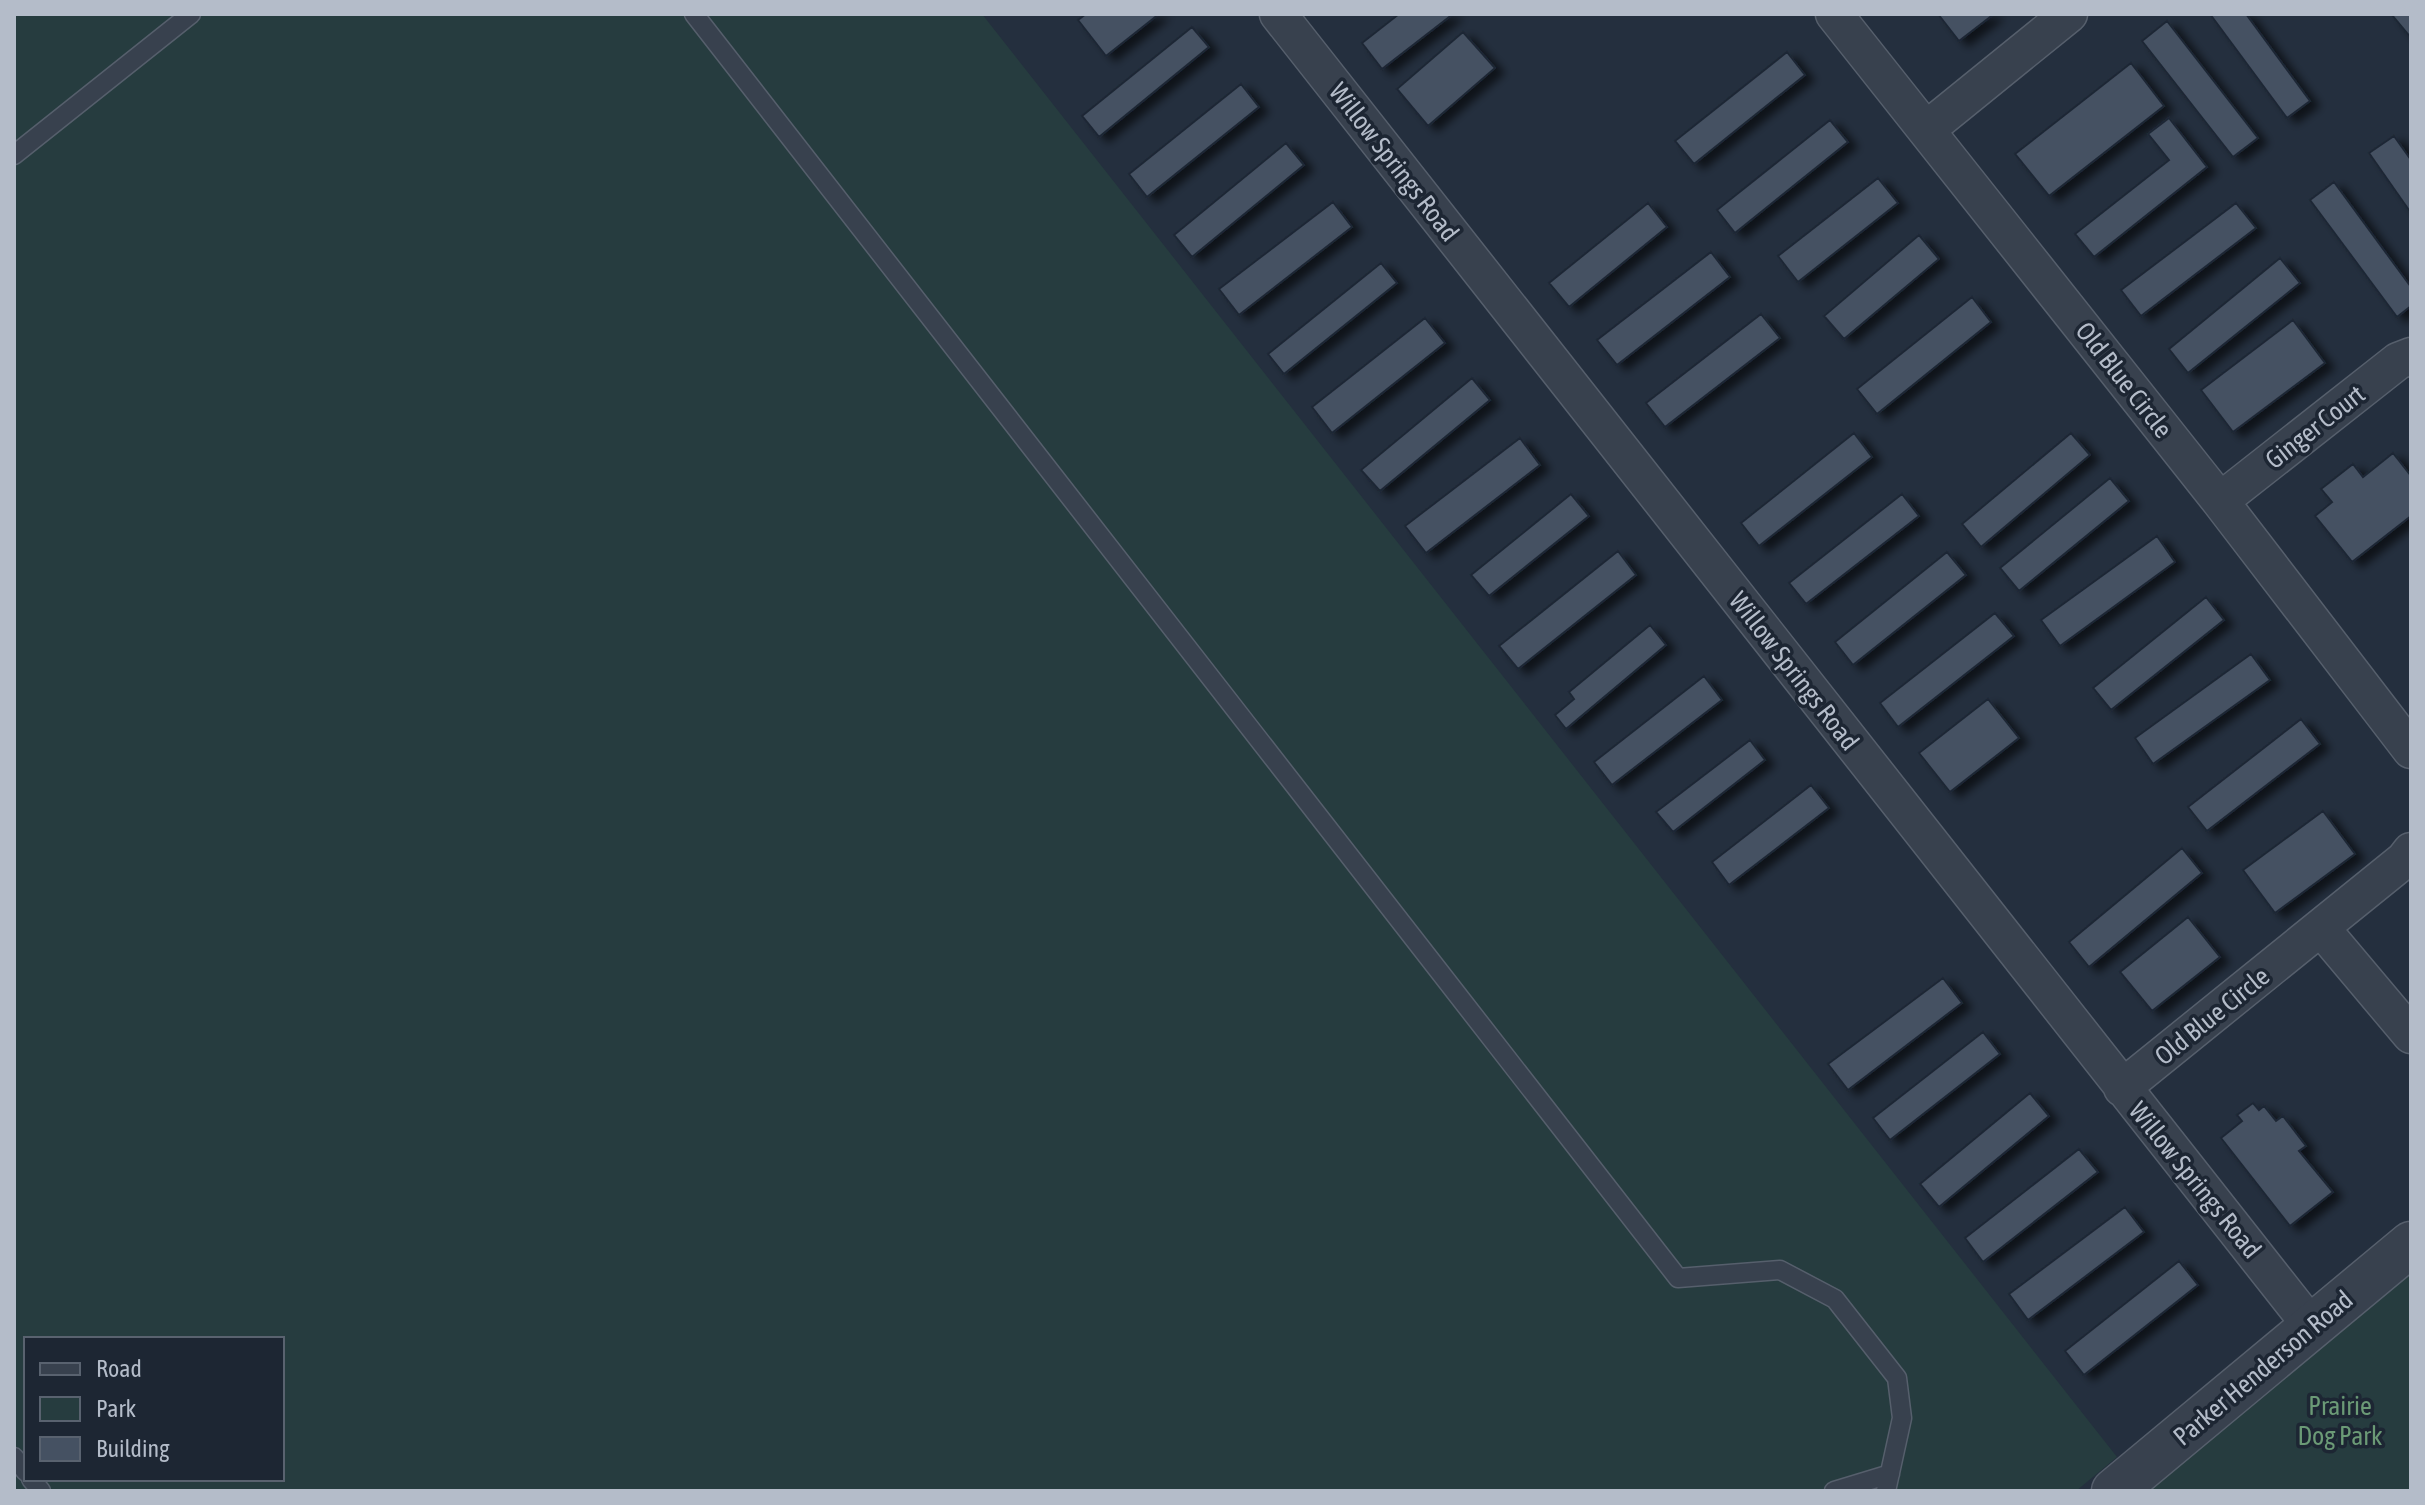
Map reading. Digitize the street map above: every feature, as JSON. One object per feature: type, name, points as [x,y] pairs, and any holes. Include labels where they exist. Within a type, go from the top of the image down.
[{"type":"street","name":"Willow Springs Road","points":[[1278,14],[2312,1327]]},
{"type":"street","name":"Old Blue Circle","points":[[1834,14],[2220,501],[2411,750]]},
{"type":"street","points":[[1926,130],[2069,14]]},
{"type":"street","name":"Ginger Court","points":[[2220,501],[2398,361],[2411,356]]},
{"type":"street","name":"Old Blue Circle","points":[[2122,1088],[2404,860],[2411,851]]},
{"type":"street","points":[[2321,928],[2411,1035]]},
{"type":"street","name":"Parker Henderson Road","points":[[2114,1491],[2411,1244]]},
{"type":"lane","points":[[14,155],[191,14]]},
{"type":"lane","points":[[694,14],[1678,1278],[1780,1270],[1835,1299],[1897,1378],[1902,1418],[1888,1483],[1834,1491]]},
{"type":"green space","points":[[14,14],[982,14],[2117,1457],[2076,1491],[14,1491]]},
{"type":"green space","name":"Prairie Dog Park","points":[[2411,1271],[2411,1491],[2149,1491]]},
{"type":"building","points":[[1086,14],[1159,14],[1106,56],[1078,20]]},
{"type":"building","points":[[1399,14],[1453,14],[1382,69],[1362,43]]},
{"type":"building","points":[[1938,14],[1994,14],[1959,41]]},
{"type":"building","points":[[2210,14],[2246,14],[2310,101],[2287,118]]},
{"type":"building","points":[[2391,14],[2411,14],[2411,38]]},
{"type":"building","points":[[2167,21],[2258,138],[2233,157],[2142,41]]},
{"type":"building","points":[[1192,27],[1209,47],[1099,137],[1082,116]]},
{"type":"building","points":[[1463,32],[1495,68],[1428,126],[1397,89]]},
{"type":"building","points":[[1787,52],[1805,75],[1694,164],[1675,141]]},
{"type":"building","points":[[2131,63],[2164,106],[2049,196],[2015,154]]},
{"type":"building","points":[[1241,84],[1259,107],[1147,197],[1129,174]]},
{"type":"building","points":[[2169,118],[2207,167],[2094,257],[2075,234],[2169,160],[2148,134]]},
{"type":"building","points":[[1830,120],[1848,142],[1735,233],[1717,210]]},
{"type":"building","points":[[2394,136],[2411,160],[2411,213],[2369,153]]},
{"type":"building","points":[[1286,143],[1304,165],[1192,257],[1174,235]]},
{"type":"building","points":[[1878,178],[1898,203],[1798,282],[1778,256]]},
{"type":"building","points":[[2334,182],[2411,287],[2411,306],[2397,317],[2310,200]]},
{"type":"building","points":[[1333,202],[1352,227],[1239,315],[1219,289]]},
{"type":"building","points":[[1648,203],[1667,227],[1569,307],[1549,283]]},
{"type":"building","points":[[2236,203],[2256,228],[2141,316],[2121,290]]},
{"type":"building","points":[[1919,235],[1939,259],[1844,339],[1824,316]]},
{"type":"building","points":[[1711,252],[1730,277],[1617,365],[1597,340]]},
{"type":"building","points":[[2280,258],[2300,283],[2188,373],[2169,349]]},
{"type":"building","points":[[1381,263],[1397,283],[1284,374],[1268,354]]},
{"type":"building","points":[[1972,297],[1991,322],[1877,414],[1857,389]]},
{"type":"building","points":[[1761,314],[1780,338],[1665,427],[1646,403]]},
{"type":"building","points":[[1425,318],[1445,343],[1332,433],[1312,407]]},
{"type":"building","points":[[2293,320],[2325,363],[2233,432],[2201,390]]},
{"type":"building","points":[[1472,378],[1490,400],[1380,491],[1361,470]]},
{"type":"building","points":[[1854,433],[1872,457],[1759,546],[1741,523]]},
{"type":"building","points":[[2071,433],[2090,455],[1981,547],[1962,524]]},
{"type":"building","points":[[1520,438],[1540,465],[1426,553],[1405,526]]},
{"type":"building","points":[[2393,453],[2411,476],[2411,516],[2352,562],[2315,516],[2332,502],[2321,489],[2353,464],[2363,477]]},
{"type":"building","points":[[2110,478],[2129,501],[2019,591],[2000,568]]},
{"type":"building","points":[[1571,494],[1589,516],[1489,596],[1471,575]]},
{"type":"building","points":[[1902,494],[1919,516],[1806,604],[1789,583]]},
{"type":"building","points":[[2157,536],[2175,562],[2060,646],[2041,620]]},
{"type":"building","points":[[1618,551],[1636,575],[1518,669],[1499,646]]},
{"type":"building","points":[[1947,552],[1966,575],[1853,665],[1835,642]]},
{"type":"building","points":[[2206,597],[2224,620],[2111,710],[2093,688]]},
{"type":"building","points":[[1995,613],[2014,636],[1898,727],[1880,703]]},
{"type":"building","points":[[1650,625],[1666,645],[1566,729],[1555,715],[1574,699],[1569,692]]},
{"type":"building","points":[[2251,654],[2270,680],[2153,764],[2135,738]]},
{"type":"building","points":[[1704,676],[1722,700],[1612,785],[1594,762]]},
{"type":"building","points":[[1988,699],[2019,738],[1950,792],[1919,753]]},
{"type":"building","points":[[2301,719],[2320,744],[2207,831],[2188,807]]},
{"type":"building","points":[[1750,740],[1765,760],[1673,832],[1656,812]]},
{"type":"building","points":[[1811,785],[1829,808],[1729,885],[1712,862]]},
{"type":"building","points":[[2323,811],[2355,854],[2275,913],[2243,870]]},
{"type":"building","points":[[2182,848],[2202,873],[2089,967],[2069,942]]},
{"type":"building","points":[[2188,917],[2220,957],[2152,1011],[2120,972]]},
{"type":"building","points":[[1943,978],[1962,1003],[1848,1090],[1828,1064]]},
{"type":"building","points":[[1983,1032],[2000,1054],[1890,1140],[1873,1118]]},
{"type":"building","points":[[2030,1093],[2049,1116],[1939,1207],[1920,1184]]},
{"type":"building","points":[[2253,1103],[2259,1110],[2264,1106],[2276,1121],[2283,1116],[2306,1146],[2299,1151],[2333,1192],[2290,1226],[2221,1138],[2242,1121],[2237,1115]]},
{"type":"building","points":[[2079,1149],[2098,1172],[1983,1262],[1965,1238]]},
{"type":"building","points":[[2125,1207],[2144,1232],[2028,1320],[2009,1294]]},
{"type":"building","points":[[2179,1261],[2198,1285],[2084,1375],[2065,1351]]}]
